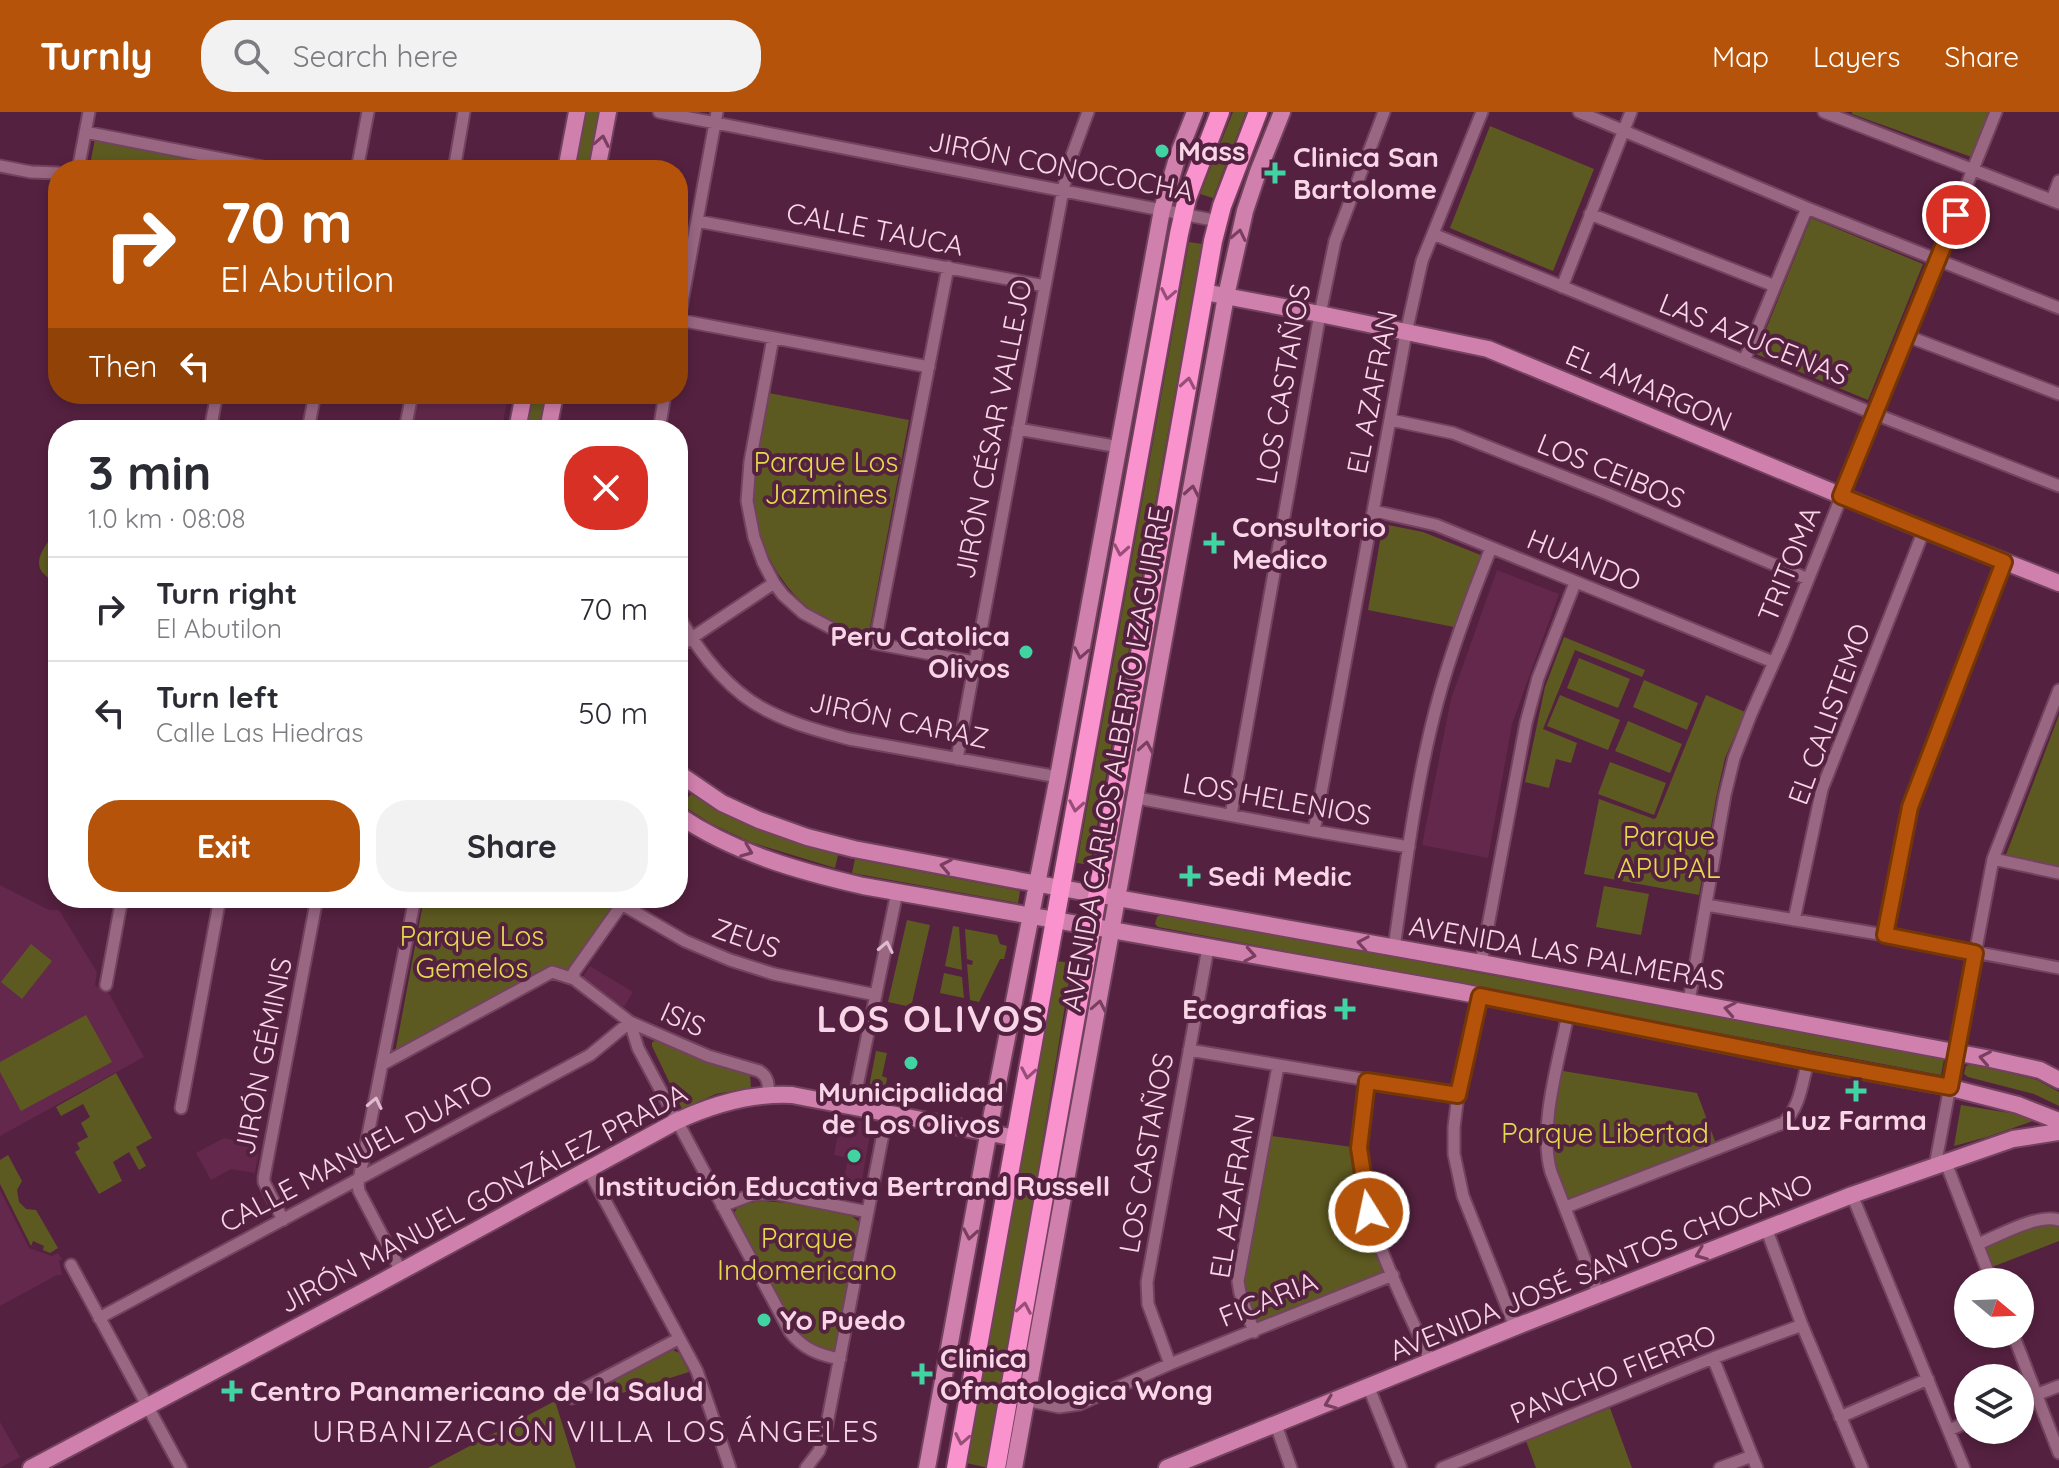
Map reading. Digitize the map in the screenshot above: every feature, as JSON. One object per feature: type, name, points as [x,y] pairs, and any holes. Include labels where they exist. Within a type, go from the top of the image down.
[{"type":"main road","name":"AVENIDA CARLOS ALBERTO IZAGUIRRE","points":[[956,1468],[1183,214],[1220,112]]},
{"type":"main road","name":"AVENIDA CARLOS ALBERTO IZAGUIRRE","points":[[996,1468],[1204,292],[1218,221],[1258,112]]},
{"type":"street","points":[[80,160],[89,112]]},
{"type":"street","points":[[359,160],[368,112]]},
{"type":"street","points":[[456,160],[464,112]]},
{"type":"street","points":[[568,160],[577,112]]},
{"type":"street","points":[[599,160],[608,112]]},
{"type":"street","name":"JIRÓN CONOCOCHA","points":[[659,112],[716,117],[1218,221]]},
{"type":"street","name":"JIRÓN CÉSAR VALLEJO","points":[[957,759],[1063,190],[1088,112]]},
{"type":"street","name":"AVENIDA CARLOS ALBERTO IZAGUIRRE","points":[[927,1468],[1162,210],[1195,112]]},
{"type":"street","name":"AVENIDA CARLOS ALBERTO IZAGUIRRE","points":[[1014,1468],[1226,296],[1245,211],[1282,112]]},
{"type":"street","name":"LOS CASTAÑOS","points":[[1231,815],[1335,241],[1384,112]]},
{"type":"street","name":"EL AZAFRAN","points":[[1314,831],[1422,261],[1482,112]]},
{"type":"street","points":[[1579,112],[1807,208],[2059,308]]},
{"type":"street","points":[[1562,287],[1631,112]]},
{"type":"street","points":[[1824,112],[2055,201],[2059,181]]},
{"type":"street","name":"TRITOMA","points":[[1689,1001],[1734,758],[1996,112]]},
{"type":"street","points":[[688,269],[716,117]]},
{"type":"street","points":[[85,132],[227,160]]},
{"type":"street","points":[[0,166],[48,173]]},
{"type":"street","points":[[1744,361],[1807,208]]},
{"type":"street","points":[[1590,214],[1775,286]]},
{"type":"street","name":"CALLE TAUCA","points":[[697,221],[1045,286]]},
{"type":"street","name":"LAS AZUCENAS","points":[[1433,234],[2059,486]]},
{"type":"street","points":[[875,643],[948,267]]},
{"type":"street","name":"EL AMARGON","points":[[1204,292],[1488,349],[2059,583]]},
{"type":"street","points":[[688,324],[929,367]]},
{"type":"street","points":[[1907,336],[2059,394]]},
{"type":"street","points":[[773,338],[747,487],[748,512],[754,537],[774,583],[792,604],[814,621],[853,638],[974,662]]},
{"type":"street","name":"LOS CEIBOS","points":[[1391,420],[1453,433],[1608,494],[1808,579]]},
{"type":"street","points":[[1018,429],[1119,447]]},
{"type":"street","name":"HUANDO","points":[[1374,511],[1436,525],[1773,662]]},
{"type":"street","name":"EL CALISTEMO","points":[[1794,920],[1822,789],[1924,530]]},
{"type":"street","points":[[1394,948],[1422,773],[1438,701],[1457,636],[1491,548]]},
{"type":"street","points":[[1885,935],[1910,807],[2004,562]]},
{"type":"street","points":[[688,640],[774,583]]},
{"type":"street","points":[[1481,963],[1526,723],[1546,655],[1575,583]]},
{"type":"street","name":"JIRÓN CARAZ","points":[[688,631],[721,676],[737,691],[771,713],[849,739],[1058,777]]},
{"type":"street","points":[[1987,1268],[1940,1165],[1950,1087],[1993,859],[2059,690]]},
{"type":"street","name":"AVENIDA LAS PALMERAS","points":[[688,780],[722,803],[759,820],[854,849],[1957,1052],[2031,1068],[2059,1080]]},
{"type":"street","name":"LOS HELENIOS","points":[[1137,798],[1409,847]]},
{"type":"street","name":"AVENIDA LAS PALMERAS","points":[[688,823],[729,844],[814,874],[897,892],[1480,996],[1950,1087],[2018,1105],[2059,1121]]},
{"type":"street","points":[[1993,859],[2059,873]]},
{"type":"street","points":[[853,1106],[897,892]]},
{"type":"street","points":[[1706,905],[2059,968]]},
{"type":"street","points":[[106,985],[120,908]]},
{"type":"street","points":[[181,1108],[218,908]]},
{"type":"street","name":"JIRÓN GÉMINIS","points":[[283,1220],[264,1177],[315,908]]},
{"type":"street","points":[[401,1271],[359,1191],[359,1180],[413,908]]},
{"type":"street","points":[[383,1064],[552,972],[574,979],[574,972],[615,908]]},
{"type":"street","name":"ZEUS","points":[[633,908],[685,941],[730,960],[774,974],[876,995]]},
{"type":"street","name":"LOS CASTAÑOS","points":[[1170,1364],[1148,1304],[1147,1282],[1208,948]]},
{"type":"street","name":"ISIS","points":[[574,979],[630,1022],[708,1056],[765,1074],[769,1095]]},
{"type":"street","points":[[1480,996],[1458,1095],[1453,1140],[1463,1196],[1515,1327]]},
{"type":"street","points":[[1568,1014],[1546,1136],[1548,1162],[1599,1296]]},
{"type":"street","points":[[630,1022],[638,1048],[795,1339],[813,1352],[840,1359]]},
{"type":"street","name":"CALLE MANUEL DUATO","points":[[99,1318],[590,1055],[630,1022]]},
{"type":"street","points":[[1189,1050],[1458,1095]]},
{"type":"street","points":[[1566,1207],[1783,1123],[1795,1108],[1808,1061]]},
{"type":"street","name":"EL AZAFRAN","points":[[1254,1332],[1238,1281],[1278,1066]]},
{"type":"street","points":[[1367,1081],[1359,1148],[1369,1212],[1431,1362]]},
{"type":"street","name":"JIRÓN MANUEL GONZÁLEZ PRADA","points":[[31,1468],[677,1121],[723,1102],[769,1095],[802,1096],[1016,1138]]},
{"type":"street","points":[[806,1468],[823,1441],[887,1113]]},
{"type":"street","name":"AVENIDA JOSÉ SANTOS CHOCANO","points":[[1174,1467],[1515,1327],[1852,1195],[2013,1139],[2059,1132]]},
{"type":"street","points":[[588,1169],[697,1371],[730,1468]]},
{"type":"street","points":[[722,1206],[751,1195],[773,1193],[868,1212]]},
{"type":"street","points":[[1852,1195],[1964,1468]]},
{"type":"street","points":[[1978,1244],[2035,1221],[2057,1220]]},
{"type":"street","points":[[1766,1228],[1802,1325],[1862,1468]]},
{"type":"street","points":[[71,1265],[181,1468]]},
{"type":"street","name":"FICARIA","points":[[1026,1400],[1059,1407],[1074,1406],[1393,1275]]},
{"type":"street","name":"PANCHO FIERRO","points":[[1442,1468],[1802,1325]]},
{"type":"street","points":[[572,1398],[574,1394],[678,1339]]},
{"type":"street","points":[[2018,1348],[2059,1453]]},
{"type":"street","points":[[1713,1358],[1757,1468]]},
{"type":"street","points":[[1840,1417],[1928,1379]]},
{"type":"street","points":[[2036,1395],[2059,1386]]},
{"type":"street","points":[[1369,1388],[1401,1468]]},
{"type":"street","points":[[1276,1425],[1291,1468]]},
{"type":"street","points":[[1949,1430],[1954,1428]]},
{"type":"street","points":[[1720,1468],[1752,1456]]},
{"type":"shaded area","points":[[415,404],[506,404],[504,420],[413,420]]},
{"type":"shaded area","points":[[1497,570],[1559,594],[1512,724],[1488,858],[1422,845],[1451,699]]},
{"type":"shaded area","points":[[0,885],[49,910],[59,910],[97,972],[95,985],[104,992],[107,990],[144,1057],[0,1136]]},
{"type":"shaded area","points":[[590,966],[633,992],[624,1007],[580,981]]},
{"type":"shaded area","name":"Institución Educativa Bertrand Russell","points":[[841,1117],[872,1123],[859,1197],[841,1194],[848,1158],[834,1155]]},
{"type":"shaded area","points":[[224,1138],[260,1145],[255,1173],[231,1169],[211,1180],[196,1153]]},
{"type":"shaded area","points":[[0,1190],[29,1248],[52,1256],[58,1253],[62,1259],[59,1261],[62,1275],[0,1306]]},
{"type":"shaded area","points":[[0,1422],[20,1457],[0,1468]]},
{"type":"green space","points":[[585,112],[599,112],[590,160],[576,160]]},
{"type":"green space","points":[[1233,112],[1246,112],[1213,198],[1200,194]]},
{"type":"green space","points":[[1852,112],[1994,112],[1977,159]]},
{"type":"green space","points":[[1490,126],[1594,169],[1553,271],[1450,228]]},
{"type":"green space","points":[[95,139],[205,160],[91,160]]},
{"type":"green space","points":[[1811,218],[1923,264],[1868,400],[1756,354]]},
{"type":"green space","points":[[1189,242],[1202,244],[1090,865],[1077,863]]},
{"type":"green space","name":"Parque Los Jazmines","points":[[769,393],[909,420],[870,627],[861,635],[816,614],[797,598],[769,557],[760,534],[754,485]]},
{"type":"green space","points":[[528,404],[544,404],[541,420],[525,420]]},
{"type":"green space","points":[[1383,524],[1423,532],[1483,556],[1454,627],[1368,610]]},
{"type":"green space","points":[[48,542],[48,577],[39,567],[43,549]]},
{"type":"green space","points":[[1564,637],[1645,670],[1642,677],[1575,650],[1543,729],[1577,743],[1571,763],[1556,759],[1549,788],[1525,782],[1545,687]]},
{"type":"green space","points":[[1579,658],[1630,679],[1618,708],[1567,688]]},
{"type":"green space","points":[[1644,680],[1698,703],[1687,730],[1633,707]]},
{"type":"green space","points":[[1560,695],[1620,720],[1608,750],[1547,726]]},
{"type":"green space","name":"Parque APUPAL","points":[[1706,695],[1745,712],[1725,758],[1699,895],[1584,874],[1599,799],[1656,818]]},
{"type":"green space","points":[[2059,715],[2059,871],[2004,860]]},
{"type":"green space","points":[[1628,721],[1682,744],[1670,773],[1615,751]]},
{"type":"green space","points":[[1610,762],[1666,783],[1654,815],[1598,794]]},
{"type":"green space","points":[[691,794],[727,815],[762,830],[838,855],[835,868],[750,842],[710,823],[688,809]]},
{"type":"green space","points":[[855,859],[1020,891],[1018,903],[852,873]]},
{"type":"green space","points":[[1604,886],[1649,894],[1641,935],[1596,927]]},
{"type":"green space","name":"Parque Los Gemelos","points":[[422,908],[611,908],[567,973],[553,970],[395,1053]]},
{"type":"green space","points":[[1163,914],[1944,1059],[1941,1075],[1158,927],[1155,924],[1157,917]]},
{"type":"green space","points":[[907,920],[930,925],[911,1007],[888,1002]]},
{"type":"green space","points":[[953,926],[959,927],[962,970],[945,966]]},
{"type":"green space","points":[[965,929],[997,935],[1000,944],[1007,946],[1004,959],[1000,959],[979,1002],[970,1000],[967,964],[972,965],[973,961],[967,959]]},
{"type":"green space","points":[[31,944],[52,961],[22,999],[1,982]]},
{"type":"green space","points":[[1056,961],[1072,963],[989,1468],[966,1463]]},
{"type":"green space","points":[[944,973],[962,977],[964,998],[940,993]]},
{"type":"green space","points":[[86,1015],[112,1062],[21,1111],[0,1072],[0,1062]]},
{"type":"green space","points":[[652,1042],[750,1075],[751,1088],[716,1094],[682,1109],[652,1046]]},
{"type":"green space","points":[[876,1051],[887,1053],[882,1076],[887,1078],[883,1100],[867,1097]]},
{"type":"green space","points":[[1972,1064],[2037,1080],[2059,1092],[2059,1106],[2034,1094],[1968,1077],[1964,1074],[1966,1066]]},
{"type":"green space","name":"Parque Libertad","points":[[1557,1070],[1697,1093],[1718,1149],[1566,1207],[1548,1162]]},
{"type":"green space","points":[[116,1073],[152,1138],[136,1147],[146,1166],[139,1170],[129,1152],[113,1162],[122,1181],[99,1194],[75,1152],[80,1149],[77,1143],[88,1137],[81,1123],[90,1117],[83,1104],[61,1116],[56,1107]]},
{"type":"green space","points":[[1961,1105],[2034,1117],[2033,1121],[1954,1146]]},
{"type":"green space","points":[[1265,1135],[1359,1148],[1364,1186],[1393,1275],[1254,1332],[1240,1293]]},
{"type":"green space","points":[[8,1155],[22,1181],[17,1190],[19,1202],[26,1209],[36,1210],[58,1248],[50,1253],[33,1241],[31,1246],[0,1184],[0,1160]]},
{"type":"green space","name":"Parque Indomericano","points":[[763,1201],[852,1216],[859,1222],[835,1350],[830,1352],[813,1345],[796,1330],[733,1215],[737,1208]]},
{"type":"green space","points":[[2059,1220],[2059,1241],[1987,1268],[1978,1244],[2035,1221]]},
{"type":"green space","points":[[673,1350],[679,1353],[689,1372],[619,1394],[615,1380]]},
{"type":"green space","points":[[555,1401],[576,1468],[428,1468]]},
{"type":"green space","points":[[1610,1408],[1632,1468],[1536,1468],[1526,1441]]},
{"type":"place","name":"Mass","points":[[1162,151]]},
{"type":"place","name":"Clinica San Bartolome","points":[[1275,173]]},
{"type":"place","name":"Consultorio Medico","points":[[1214,543]]},
{"type":"place","name":"Peru Catolica Olivos","points":[[1026,652]]},
{"type":"place","name":"Sedi Medic","points":[[1190,876]]},
{"type":"place","name":"Ecografias","points":[[1345,1009]]},
{"type":"place","name":"Municipalidad de Los Olivos","points":[[911,1063]]},
{"type":"place","name":"Luz Farma","points":[[1856,1091]]},
{"type":"place","name":"Institución Educativa Bertrand Russell","points":[[854,1156]]},
{"type":"place","name":"Yo Puedo","points":[[764,1320]]},
{"type":"place","name":"Clinica Ofmatologica Wong","points":[[922,1374]]},
{"type":"place","name":"Centro Panamericano de la Salud","points":[[232,1391]]},
{"type":"district","name":"LOS OLIVOS","points":[[931,1019]]},
{"type":"district","name":"URBANIZACIÓN VILLA LOS ÁNGELES","points":[[596,1432]]},
{"type":"route","points":[[1369,1212],[1359,1148],[1367,1081],[1458,1095],[1480,996],[1950,1087],[1975,953],[1885,935],[1910,807],[2004,562],[1841,496],[1956,215]]}]
